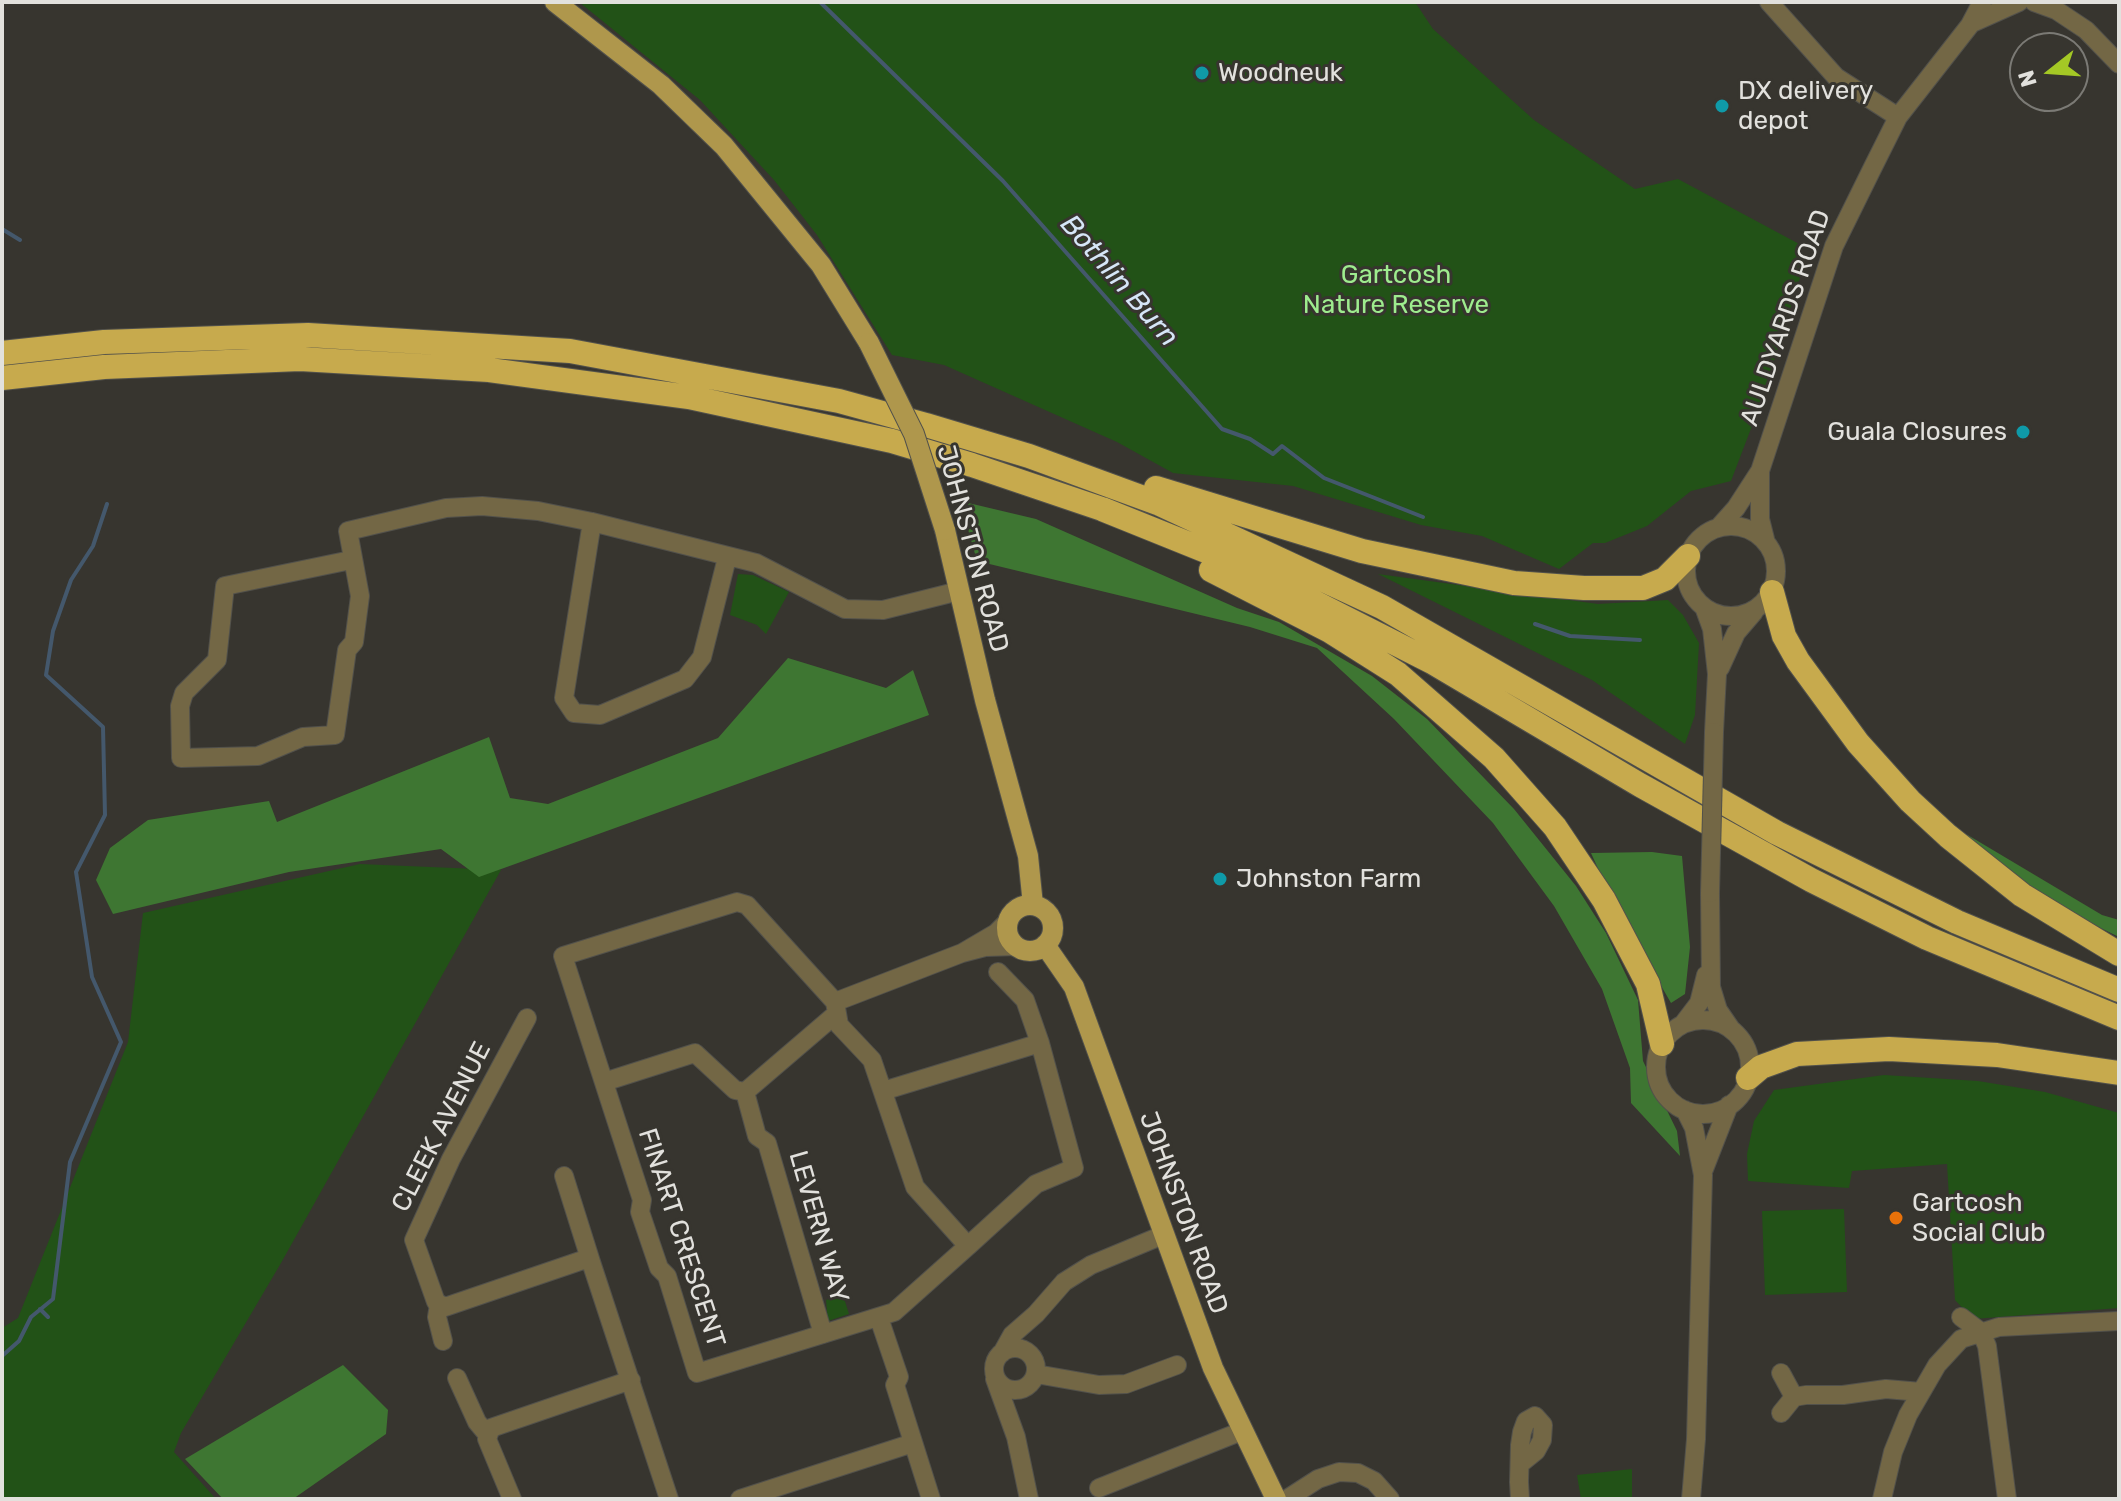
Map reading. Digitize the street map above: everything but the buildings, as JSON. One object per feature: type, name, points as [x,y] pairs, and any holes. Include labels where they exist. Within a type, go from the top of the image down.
[{"type":"highway","points":[[2,353],[104,342],[308,335],[570,351],[839,401],[926,425],[1029,456],[1160,504],[1382,607],[1849,871],[1957,922],[2119,990]]},
{"type":"highway","points":[[2,378],[104,367],[300,359],[421,364],[613,385],[689,397],[892,441],[1075,500],[1241,565],[1432,662],[1640,785],[1811,880],[1927,938],[2119,1018]]},
{"type":"highway","points":[[926,425],[1043,453],[1362,551],[1505,581],[1584,588],[1643,588],[1665,579],[1688,556]]},
{"type":"highway","points":[[892,441],[1114,527],[1234,580],[1330,631],[1398,674],[1494,758],[1563,839],[1604,900],[1648,984],[1662,1044]]},
{"type":"highway","points":[[1764,600],[1798,661],[1858,743],[1910,801],[2010,885],[2119,954]]},
{"type":"highway","points":[[1748,1078],[1761,1067],[1797,1054],[1889,1049],[1997,1055],[2119,1073]]},
{"type":"main road","name":"JOHNSTON ROAD","points":[[555,2],[661,85],[724,146],[821,265],[869,343],[914,434],[945,530],[1028,856],[1033,905],[1046,912],[1052,925],[1045,945],[1064,968],[1074,987],[1163,1235],[1242,1431],[1276,1499]]},
{"type":"main road","points":[[1033,905],[1018,908],[1009,920],[1008,934],[1017,946],[1031,950],[1045,945]]},
{"type":"street","points":[[1769,2],[1836,77],[1898,117]]},
{"type":"street","name":"AULDYARDS ROAD","points":[[1719,527],[1736,508],[1760,471],[1834,246],[1898,117],[1970,25],[1982,2]]},
{"type":"street","name":"AULDYARDS ROAD","points":[[1970,25],[2019,2]]},
{"type":"street","points":[[2034,2],[2056,10],[2086,30],[2119,64]]},
{"type":"street","points":[[2071,2],[2086,30]]},
{"type":"street","name":"AULDYARDS ROAD","points":[[1760,471],[1760,519],[1765,539]]},
{"type":"street","points":[[351,560],[225,586],[217,660],[184,693],[180,706],[181,758],[258,756],[303,737],[335,735],[347,650],[354,642],[360,596],[348,531],[446,508],[482,506],[538,511],[756,563],[845,609],[865,612],[959,591]]},
{"type":"street","points":[[592,522],[564,698],[574,713],[600,715],[685,679],[702,657],[727,558]]},
{"type":"street","points":[[1703,1175],[1729,1105],[1748,1078],[1747,1050],[1714,1001],[1709,960],[1717,674],[1712,629],[1704,607],[1688,584],[1688,556],[1700,538],[1719,527],[1744,527],[1765,539],[1777,565],[1764,600],[1736,633],[1717,674]]},
{"type":"street","points":[[1704,607],[1725,616],[1764,600]]},
{"type":"street","name":"FINART CRESCENT","points":[[741,903],[835,1008],[839,1025],[872,1060],[915,1187],[968,1246],[894,1312],[697,1373],[667,1276],[659,1268],[640,1212],[642,1200],[563,956],[741,903]]},
{"type":"street","points":[[604,1082],[695,1053],[735,1090],[745,1092],[835,1008],[962,953],[996,933],[1009,920]]},
{"type":"street","points":[[962,953],[985,947],[1017,946]]},
{"type":"street","points":[[1709,960],[1699,1003],[1662,1044],[1656,1065],[1660,1087],[1667,1097],[1685,1110],[1703,1114],[1729,1105]]},
{"type":"street","points":[[968,1246],[1036,1184],[1074,1168],[1076,1162],[1025,1000],[998,972]]},
{"type":"street","name":"CLEEK AVENUE","points":[[443,1341],[437,1317],[439,1304],[414,1240],[451,1159],[527,1018]]},
{"type":"street","points":[[1683,1024],[1705,1020],[1731,1029]]},
{"type":"street","points":[[883,1091],[1040,1043]]},
{"type":"street","name":"LEVERN WAY","points":[[745,1092],[757,1136],[767,1143],[823,1334]]},
{"type":"street","points":[[1685,1110],[1694,1128],[1703,1175],[1696,1439],[1691,1499]]},
{"type":"street","points":[[564,1176],[669,1499]]},
{"type":"street","points":[[1029,1499],[1016,1437],[993,1367],[1012,1335],[1036,1314],[1064,1282],[1091,1265],[1163,1235]]},
{"type":"street","points":[[439,1304],[445,1307],[583,1260],[591,1262]]},
{"type":"street","points":[[1029,1353],[1036,1314]]},
{"type":"street","points":[[1961,1317],[1981,1332],[1987,1346],[2007,1499]]},
{"type":"street","points":[[879,1318],[899,1377],[895,1385],[931,1499]]},
{"type":"street","points":[[1882,1499],[1893,1452],[1921,1392],[1949,1349],[1961,1339],[1981,1332],[2119,1321]]},
{"type":"street","points":[[1002,1353],[1017,1348],[1029,1353],[1036,1365],[1036,1374],[1023,1389],[1016,1437]]},
{"type":"street","points":[[1036,1374],[1099,1385],[1126,1384],[1177,1365]]},
{"type":"street","points":[[1781,1373],[1794,1397]]},
{"type":"street","points":[[457,1378],[477,1422],[487,1434],[512,1499]]},
{"type":"street","points":[[995,1378],[1003,1387],[1023,1389]]},
{"type":"street","points":[[487,1434],[491,1428],[520,1417],[631,1380]]},
{"type":"street","points":[[1781,1413],[1794,1397],[1886,1389],[1921,1392]]},
{"type":"street","points":[[1099,1488],[1242,1431]]},
{"type":"street","points":[[740,1499],[913,1443]]},
{"type":"street","points":[[1520,1464],[1520,1499]]},
{"type":"street","points":[[1287,1499],[1318,1479],[1339,1472],[1358,1473],[1374,1481],[1390,1499]]},
{"type":"green space","name":"Gartcosh Nature Reserve","points":[[579,2],[1415,2],[1433,29],[1534,120],[1635,189],[1678,179],[1801,245],[1799,252],[1804,265],[1760,405],[1731,481],[1691,491],[1647,526],[1605,543],[1593,543],[1559,569],[1482,536],[1421,525],[1293,486],[1173,473],[1117,442],[944,365],[892,355],[817,235],[774,180],[700,100]]},
{"type":"green space","points":[[960,501],[1036,519],[1237,608],[1279,622],[1372,676],[1427,719],[1514,809],[1576,886],[1606,933],[1638,1000],[1643,1061],[1677,1131],[1680,1156],[1631,1103],[1630,1068],[1602,989],[1554,906],[1493,823],[1394,719],[1317,648],[1250,627],[977,561]]},
{"type":"green space","points":[[738,574],[753,575],[789,592],[766,634],[757,625],[730,615]]},
{"type":"green space","points":[[1378,574],[1598,604],[1668,600],[1683,615],[1699,643],[1695,715],[1685,744],[1592,680]]},
{"type":"green space","points":[[788,658],[886,688],[913,670],[929,715],[479,877],[441,849],[289,872],[113,914],[96,880],[110,848],[148,820],[269,801],[277,822],[489,737],[510,798],[548,804],[718,738]]},
{"type":"green space","points":[[1966,834],[2102,915],[2119,920],[2119,937],[2011,884]]},
{"type":"green space","points":[[1652,852],[1682,856],[1690,947],[1685,994],[1671,1003],[1615,906],[1591,853]]},
{"type":"green space","points":[[360,864],[501,870],[281,1263],[181,1433],[174,1452],[216,1499],[2,1499],[2,1328],[18,1318],[128,1042],[143,913]]},
{"type":"green space","points":[[1884,1075],[1978,1081],[2045,1092],[2119,1113],[2119,1308],[1973,1319],[1955,1300],[1947,1164],[1852,1171],[1849,1188],[1748,1181],[1747,1154],[1754,1121],[1774,1090]]},
{"type":"green space","points":[[1844,1209],[1847,1292],[1765,1295],[1762,1211]]},
{"type":"green space","points":[[843,1295],[849,1314],[828,1321],[826,1300]]},
{"type":"green space","points":[[343,1365],[388,1410],[386,1434],[293,1499],[223,1499],[185,1459]]},
{"type":"green space","points":[[1632,1469],[1632,1499],[1581,1499],[1577,1475]]},
{"type":"waterway","name":"Bothlin Burn","points":[[820,2],[1003,181],[1222,429],[1250,439],[1273,454],[1282,446],[1324,478],[1423,517]]},
{"type":"waterway","name":"Bothlin Burn","points":[[2,229],[20,240]]},
{"type":"waterway","name":"Bothlin Burn","points":[[2,1356],[19,1341],[31,1317],[53,1299],[70,1162],[121,1042],[92,977],[76,872],[105,815],[103,727],[46,675],[53,631],[71,580],[93,546],[107,504]]},
{"type":"waterway","name":"Bothlin Burn","points":[[1535,624],[1570,636],[1640,640]]},
{"type":"waterway","points":[[40,1309],[48,1317]]},
{"type":"place","name":"Woodneuk","points":[[1202,73]]},
{"type":"place","name":"DX delivery depot","points":[[1722,106]]},
{"type":"place","name":"Guala Closures","points":[[2023,432]]},
{"type":"place","name":"Johnston Farm","points":[[1220,879]]},
{"type":"place","name":"Gartcosh Social Club","points":[[1896,1218]]}]
